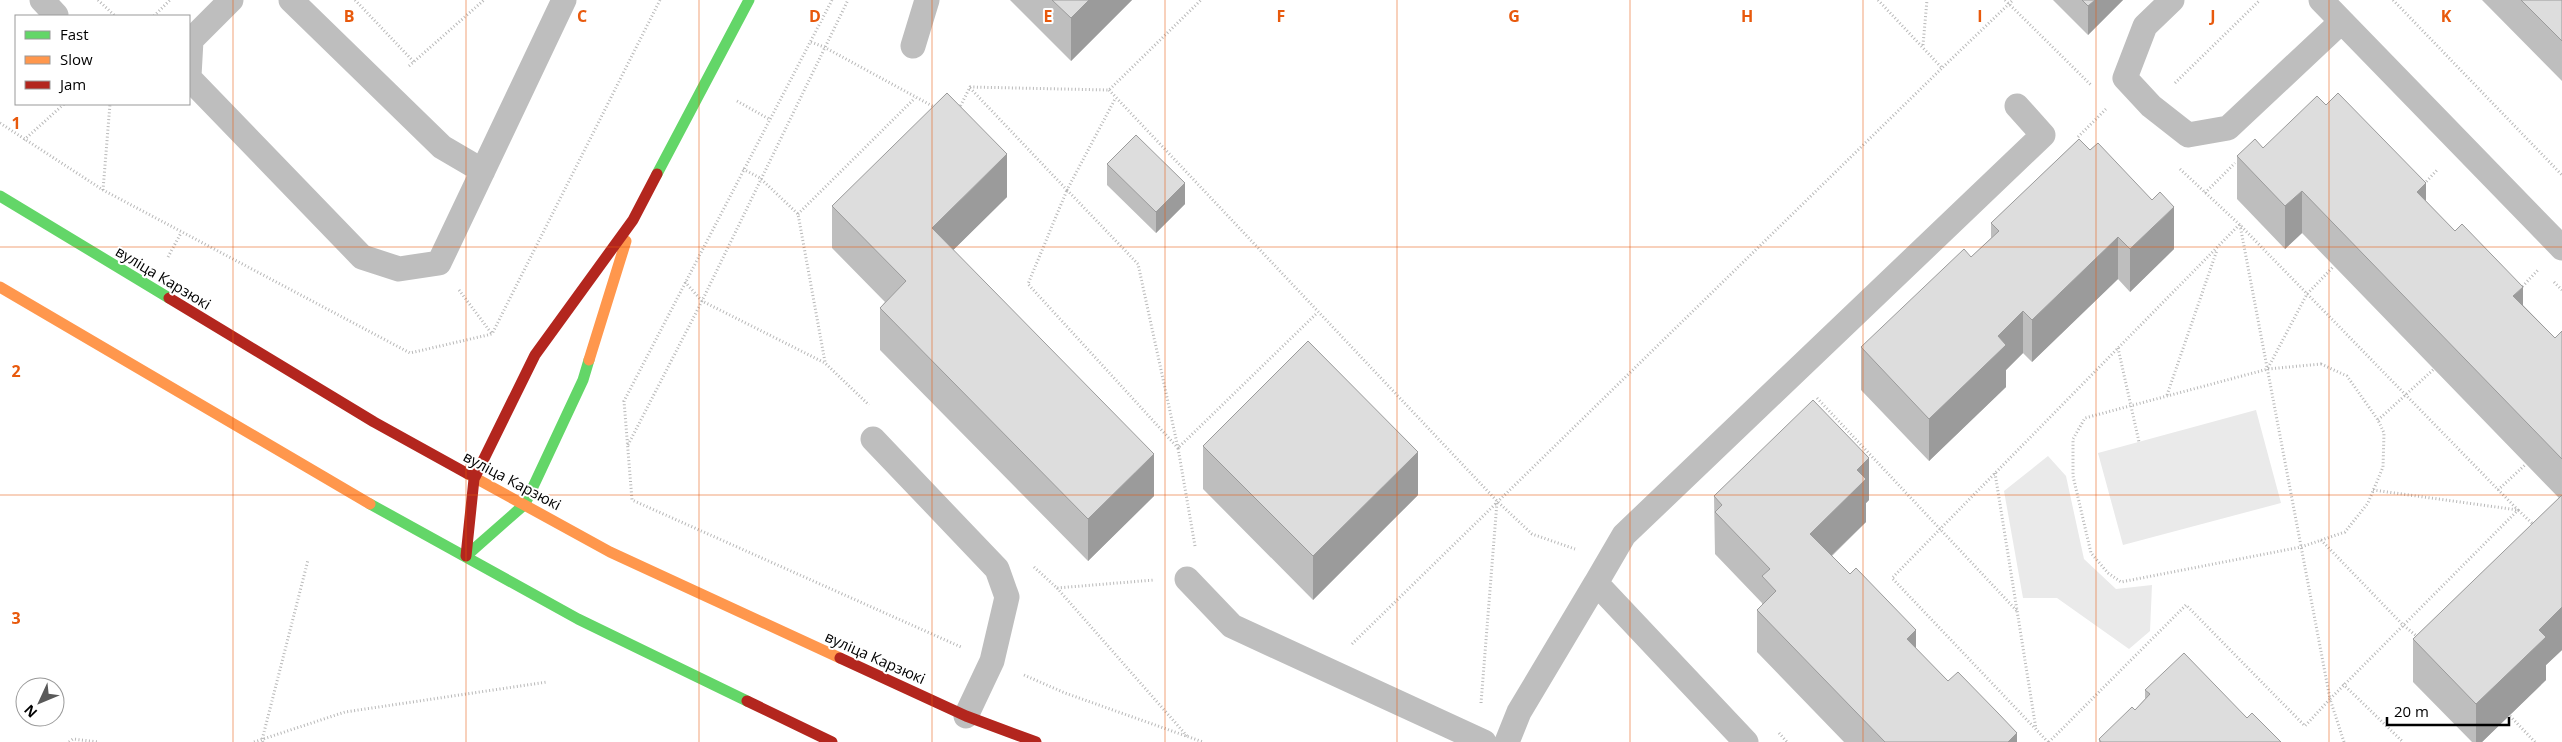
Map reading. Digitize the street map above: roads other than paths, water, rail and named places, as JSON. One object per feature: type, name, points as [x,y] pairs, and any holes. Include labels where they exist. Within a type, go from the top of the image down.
[{"type":"street","points":[[466,556],[474,479],[536,355],[633,220],[749,0]]},
{"type":"street","name":"вуліца Карзюкі","points":[[0,196],[339,401],[474,479],[525,504],[610,552],[656,575],[966,716],[1036,742]]},
{"type":"street","points":[[466,556],[525,504],[583,380],[633,220]]},
{"type":"street","points":[[0,287],[338,486],[578,619],[832,742]]},
{"type":"lane","points":[[190,58],[191,40],[232,0]]},
{"type":"lane","points":[[291,0],[442,147],[483,171]]},
{"type":"lane","points":[[190,78],[362,257],[399,269],[439,263],[564,0]]},
{"type":"lane","points":[[913,46],[927,0]]},
{"type":"lane","points":[[2172,0],[2145,26],[2125,78],[2151,106],[2188,135],[2228,128],[2341,22]]},
{"type":"lane","points":[[2322,0],[2341,22],[2560,244]]},
{"type":"lane","points":[[1507,742],[1519,712],[1624,535],[2043,134],[2017,106]]},
{"type":"lane","points":[[873,439],[997,569],[1007,597],[992,661],[966,716]]},
{"type":"lane","points":[[1187,579],[1232,626],[1484,742]]},
{"type":"lane","points":[[1596,583],[1746,742]]}]
